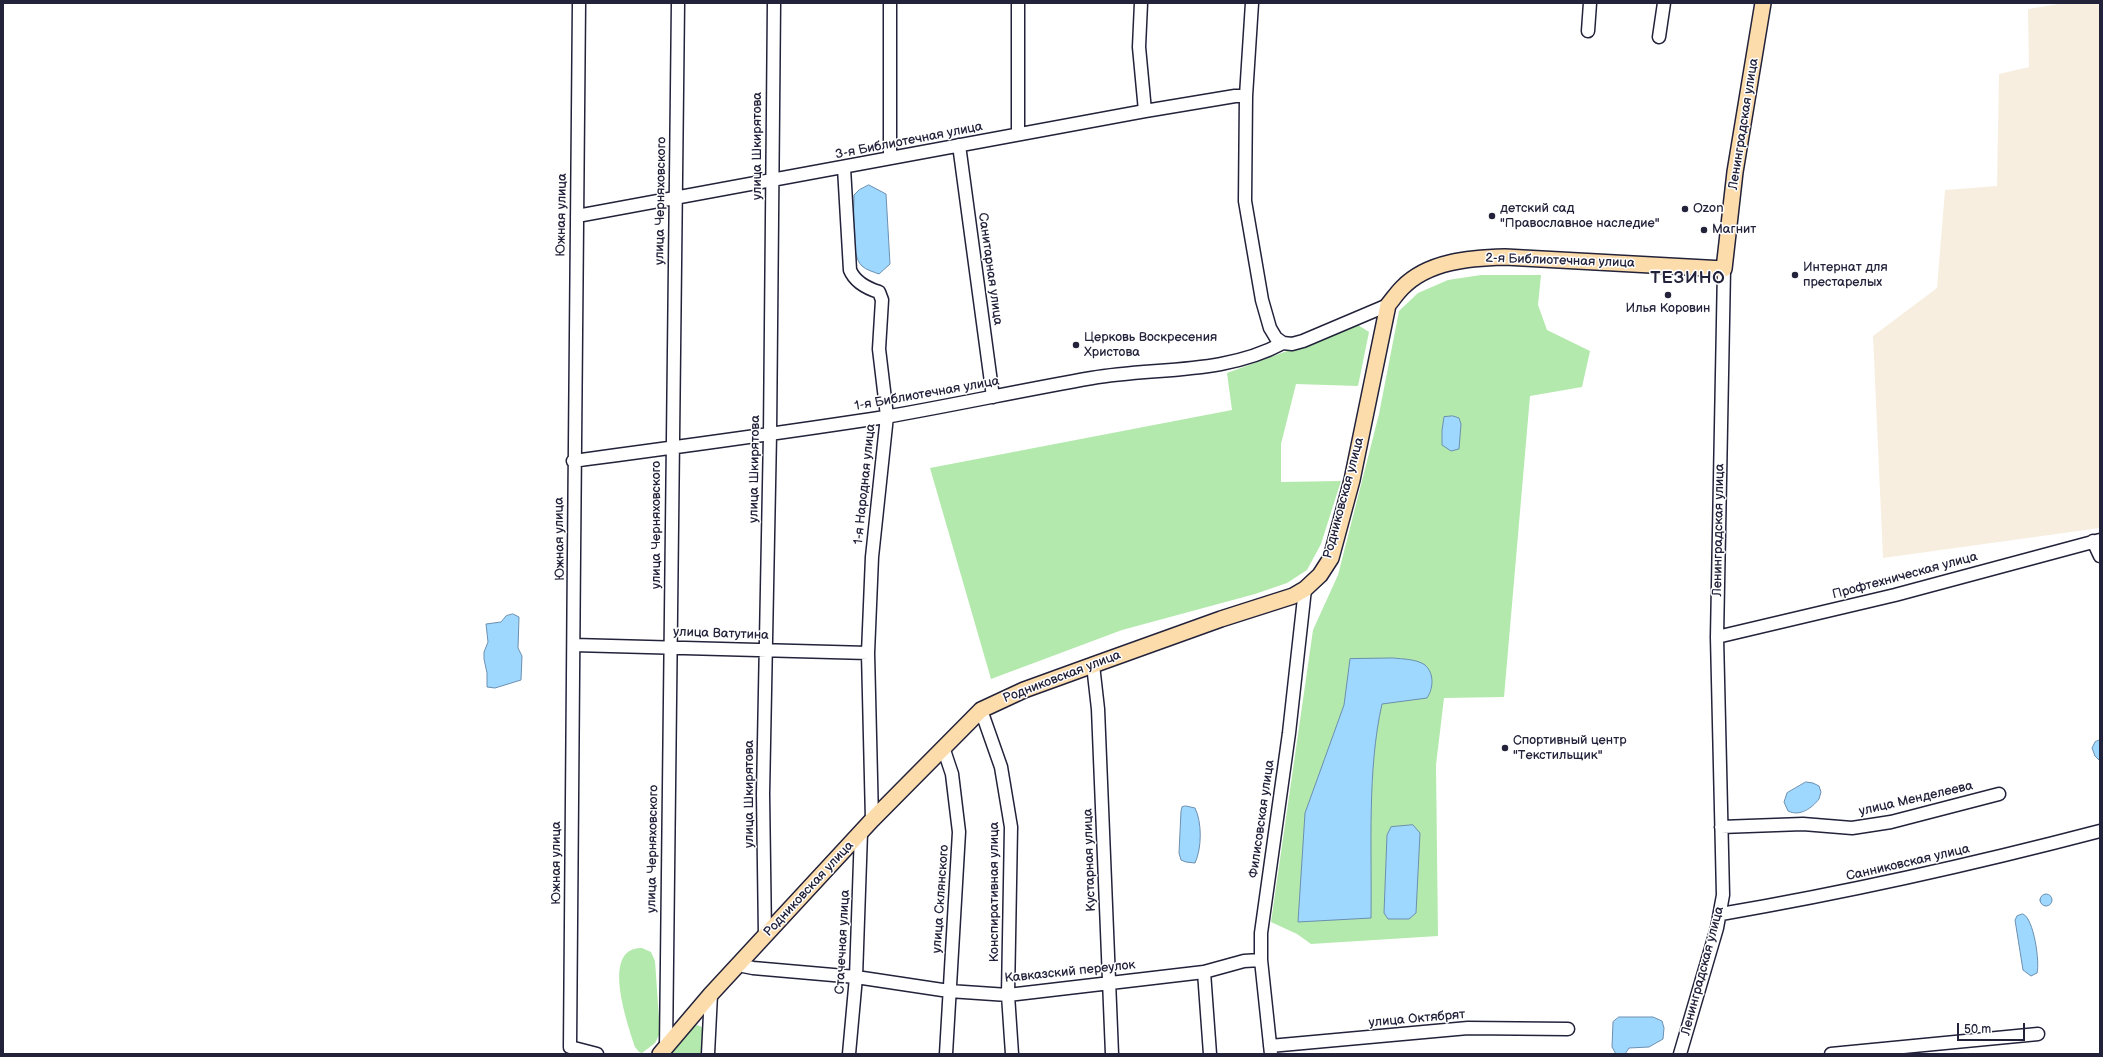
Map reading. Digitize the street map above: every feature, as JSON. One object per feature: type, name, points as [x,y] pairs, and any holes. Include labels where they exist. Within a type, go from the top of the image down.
[{"type":"main road","name":"Ленинградская улица","points":[[1724,269],[1735,172],[1763,3]]},
{"type":"main road","name":"2-я Библиотечная улица","points":[[1388,305],[1402,287],[1420,275],[1444,264],[1472,258],[1505,257],[1724,269]]},
{"type":"main road","name":"Родниковская улица","points":[[663,1051],[711,994],[872,820],[981,710],[1024,690],[1092,665],[1221,619],[1293,596],[1305,589],[1320,576],[1331,558],[1352,480],[1388,305]]},
{"type":"street","name":"Южная улица","points":[[579,3],[573,461],[574,645],[570,1047],[597,1054]]},
{"type":"street","name":"улица Черняховского","points":[[663,1051],[670,647],[678,3]]},
{"type":"street","name":"улица Шкирятова","points":[[765,936],[763,794],[770,434],[774,3]]},
{"type":"street","points":[[890,3],[890,158]]},
{"type":"street","points":[[1018,3],[1018,134]]},
{"type":"street","points":[[1140,3],[1139,47],[1145,111]]},
{"type":"street","points":[[1252,3],[1246,96],[1245,201],[1250,238],[1262,300],[1270,328],[1276,338],[1283,343],[1303,341],[1388,305]]},
{"type":"street","points":[[1588,30],[1590,3]]},
{"type":"street","points":[[1659,37],[1664,3]]},
{"type":"street","name":"3-я Библиотечная улица","points":[[577,216],[676,199],[772,179],[844,168],[890,158],[1145,111],[1246,96]]},
{"type":"street","name":"Санитарная улица","points":[[959,145],[993,397]]},
{"type":"street","name":"1-я Народная улица","points":[[844,168],[850,270],[857,281],[882,295],[879,348],[887,416],[872,557],[868,653],[872,820]]},
{"type":"street","name":"Ленинградская улица","points":[[1680,1054],[1721,914],[1723,895],[1720,711],[1717,638],[1724,269]]},
{"type":"street","name":"1-я Библиотечная улица","points":[[573,461],[770,434],[887,416],[1133,372],[1216,366],[1248,359],[1267,352],[1283,343]]},
{"type":"street","points":[[2097,540],[2100,556]]},
{"type":"street","name":"Профтехническая улица","points":[[1717,638],[1895,595],[2097,540]]},
{"type":"street","name":"Филисовская улица","points":[[1270,1050],[1261,960],[1261,933],[1285,762],[1305,589]]},
{"type":"street","name":"улица Ватутина","points":[[574,645],[766,649],[868,653]]},
{"type":"street","name":"Кустарная улица","points":[[1092,665],[1098,709],[1112,1054]]},
{"type":"street","name":"Конспиративная улица","points":[[981,710],[1001,767],[1011,827],[1008,995],[1012,1054]]},
{"type":"street","name":"улица Склянского","points":[[943,747],[952,774],[959,832],[946,1054]]},
{"type":"street","name":"улица Менделеева","points":[[1721,827],[1803,824],[1852,828],[1890,822],[1999,794]]},
{"type":"street","name":"Санниковская улица","points":[[1721,914],[1836,894],[2021,852],[2100,830]]},
{"type":"street","name":"Стачечная улица","points":[[850,1054],[856,977],[862,832]]},
{"type":"street","name":"Кавказский переулок","points":[[738,965],[753,968],[856,977],[949,991],[1008,995],[1204,972],[1244,961],[1261,960]]},
{"type":"street","points":[[1204,972],[1210,1054]]},
{"type":"street","points":[[708,1054],[711,994]]},
{"type":"street","name":"улица Октябрят","points":[[1270,1050],[1468,1028],[1568,1029]]},
{"type":"street","points":[[1831,1054],[2038,1034]]},
{"type":"shaded area","points":[[2064,3],[2100,3],[2100,528],[1883,558],[1873,336],[1937,288],[1945,190],[1997,186],[1999,74],[2029,67],[2028,9]]},
{"type":"green space","points":[[1481,275],[1541,275],[1538,305],[1547,330],[1590,351],[1582,387],[1530,396],[1504,697],[1444,698],[1436,765],[1438,936],[1311,944],[1297,934],[1271,922],[1313,630],[1338,575],[1379,414],[1399,311],[1418,293],[1448,280]]},
{"type":"green space","points":[[1358,325],[1369,332],[1358,386],[1296,384],[1281,444],[1281,482],[1341,481],[1321,544],[1307,570],[1287,583],[1255,594],[1122,630],[991,679],[930,468],[1232,410],[1227,373]]},
{"type":"green space","points":[[642,948],[651,952],[655,961],[660,1033],[655,1043],[642,1053],[635,1047],[623,1007],[619,974],[622,960],[629,951]]},
{"type":"green space","points":[[697,1025],[704,1028],[703,1054],[668,1054],[689,1029]]},
{"type":"water","points":[[869,185],[886,194],[890,264],[879,274],[862,266],[858,261],[854,243],[854,195],[859,190]]},
{"type":"water","points":[[1453,416],[1459,418],[1461,424],[1459,449],[1451,451],[1442,445],[1442,430],[1444,417]]},
{"type":"water","points":[[513,614],[519,617],[518,648],[522,656],[521,680],[495,688],[487,687],[487,673],[484,659],[484,652],[488,642],[486,624],[501,622],[506,616]]},
{"type":"water","points":[[1393,658],[1414,660],[1425,665],[1432,677],[1432,686],[1427,698],[1382,704],[1377,729],[1372,783],[1371,918],[1298,922],[1305,813],[1344,705],[1350,659]]},
{"type":"water","points":[[2100,740],[2100,761],[2095,756],[2092,748],[2095,742]]},
{"type":"water","points":[[1806,782],[1819,786],[1821,792],[1819,799],[1813,806],[1805,811],[1792,813],[1788,811],[1784,802],[1787,793]]},
{"type":"water","points":[[1186,806],[1195,808],[1199,820],[1200,843],[1195,863],[1181,860],[1179,853],[1181,811],[1182,807]]},
{"type":"water","points":[[1413,825],[1420,833],[1416,913],[1409,919],[1388,919],[1384,913],[1387,835],[1391,827]]},
{"type":"water","points":[[2044,894],[2048,894],[2052,900],[2048,906],[2044,906],[2040,902],[2040,898]]},
{"type":"water","points":[[2023,914],[2027,917],[2030,924],[2037,951],[2037,973],[2031,976],[2023,970],[2015,920],[2017,916]]},
{"type":"water","points":[[1619,1017],[1653,1017],[1662,1021],[1664,1028],[1663,1039],[1649,1047],[1629,1048],[1625,1054],[1616,1054],[1612,1047],[1613,1022]]},
{"type":"place","name":"Ozon","points":[[1685,209]]},
{"type":"place","name":"детский сад \"Православное наследие\"","points":[[1492,216]]},
{"type":"place","name":"Магнит","points":[[1704,230]]},
{"type":"place","name":"Интернат для престарелых","points":[[1795,275]]},
{"type":"place","name":"Илья Коровин","points":[[1668,295]]},
{"type":"place","name":"Церковь Воскресения Христова","points":[[1076,345]]},
{"type":"place","name":"Спортивный центр \"Текстильщик\"","points":[[1505,748]]},
{"type":"district","name":"ТЕЗИНО","points":[[1688,279]]}]
